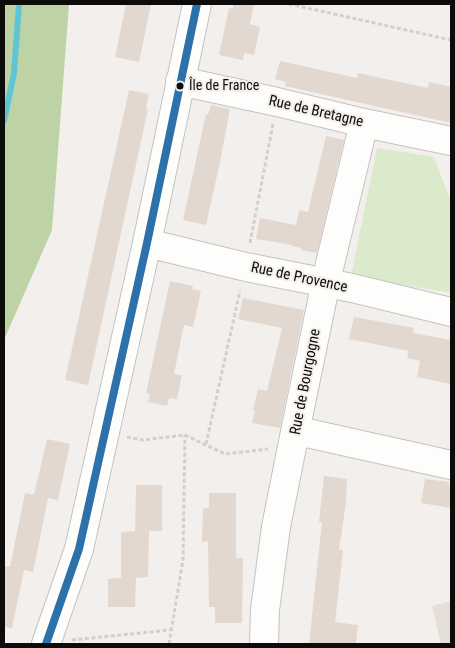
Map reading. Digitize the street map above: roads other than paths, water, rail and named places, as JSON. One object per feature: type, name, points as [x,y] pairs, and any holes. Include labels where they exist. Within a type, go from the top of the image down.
[{"type":"street","points":[[46,643],[79,549],[147,243],[196,4]]},
{"type":"street","name":"Rue de Bretagne","points":[[180,81],[277,102],[364,124],[451,142]]},
{"type":"street","name":"Rue de Bourgogne","points":[[264,644],[264,610],[294,437],[326,283],[364,124]]},
{"type":"street","name":"Rue de Provence","points":[[147,243],[451,312]]},
{"type":"street","points":[[294,437],[307,433],[451,465]]},
{"type":"waterway","points":[[4,121],[14,73],[19,4]]},
{"type":"place","name":"Île de France","points":[[180,86]]}]
